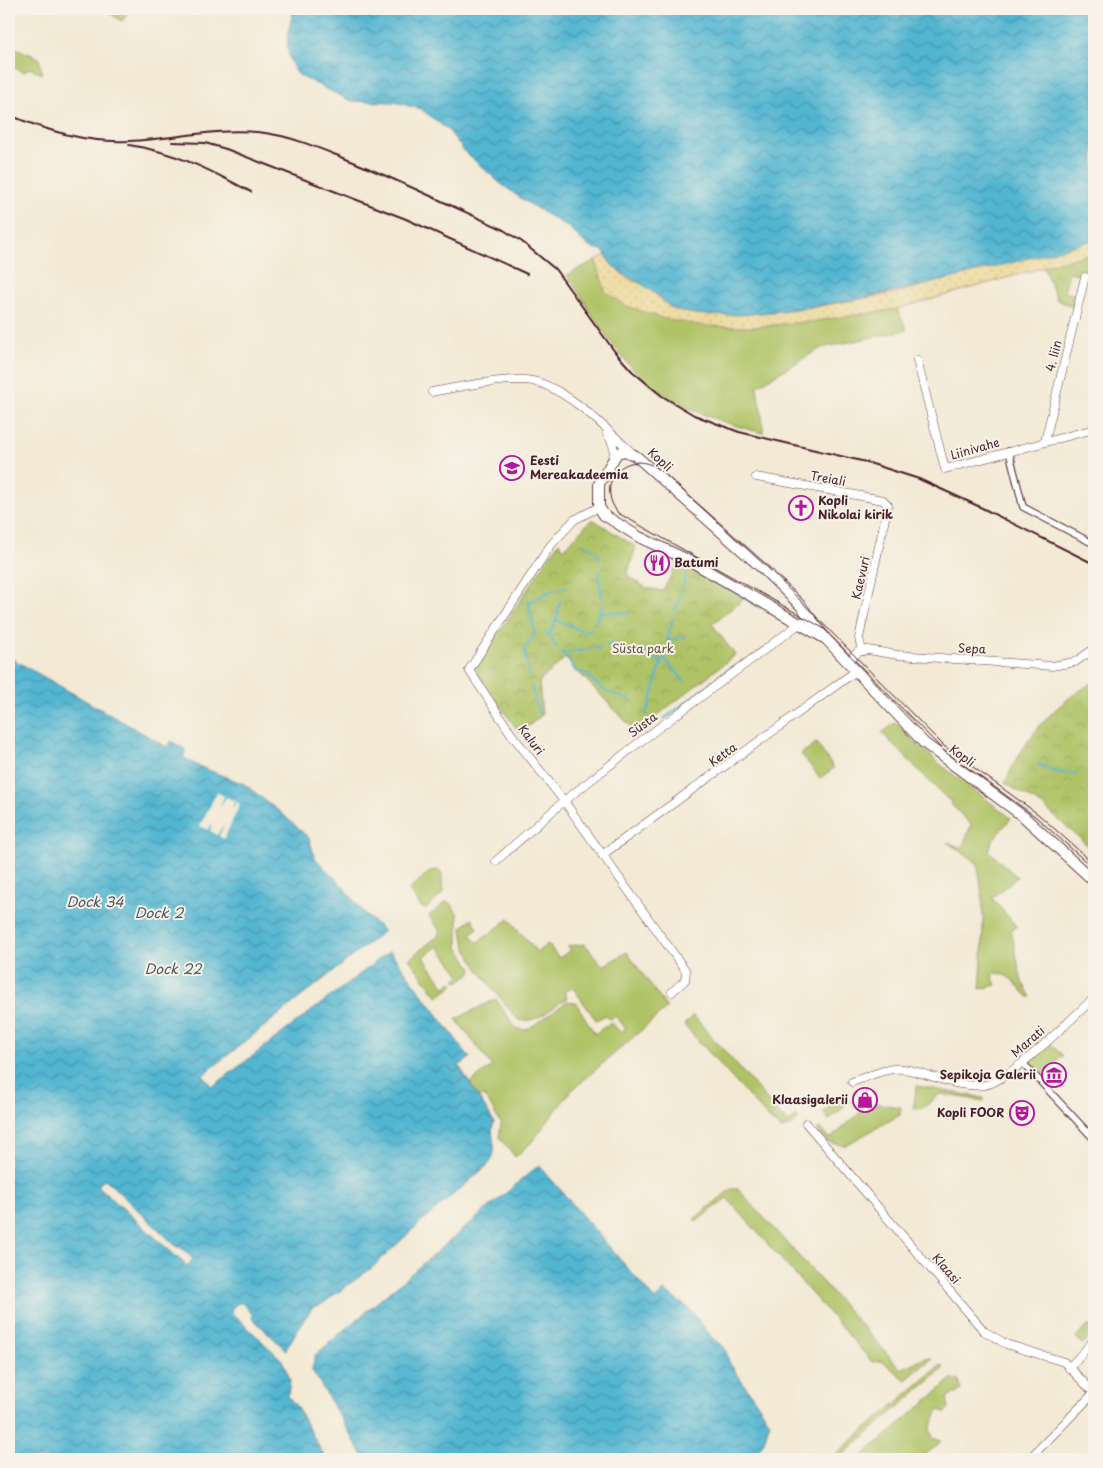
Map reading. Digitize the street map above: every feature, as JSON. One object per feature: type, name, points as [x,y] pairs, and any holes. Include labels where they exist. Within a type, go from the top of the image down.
[{"type":"street","name":"4. liin","points":[[1045,441],[1085,277]]},
{"type":"street","name":"Liinivahe","points":[[918,360],[945,469],[1094,429]]},
{"type":"street","points":[[432,392],[524,380],[539,382],[558,392],[598,422],[631,452]]},
{"type":"street","points":[[598,422],[612,441],[614,450],[612,459],[599,484],[599,507]]},
{"type":"street","name":"Kopli","points":[[612,459],[621,451],[631,452],[762,568],[809,616],[826,639],[924,743],[1006,803],[1094,881]]},
{"type":"street","points":[[1009,452],[1023,507],[1094,544]]},
{"type":"street","name":"Treiali","points":[[756,477],[883,500],[888,505],[888,511]]},
{"type":"street","name":"Kopli","points":[[599,507],[613,522],[692,562],[826,639]]},
{"type":"street","name":"Kaluri","points":[[599,507],[574,520],[550,546],[468,670],[512,735],[564,801],[686,971],[685,980],[672,992]]},
{"type":"street","name":"Kaevuri","points":[[862,651],[859,638],[888,511]]},
{"type":"street","name":"Süsta","points":[[496,861],[564,801],[799,623],[807,621],[809,616]]},
{"type":"street","name":"Sepa","points":[[862,651],[1052,666],[1075,662],[1094,648]]},
{"type":"street","points":[[847,662],[862,651]]},
{"type":"street","name":"Ketta","points":[[602,855],[856,671]]},
{"type":"street","name":"Marati","points":[[852,1082],[882,1072],[902,1069],[969,1086],[987,1085],[1001,1079],[1022,1062],[1094,998]]},
{"type":"street","points":[[1022,1062],[1094,1139]]},
{"type":"street","name":"Klaasi","points":[[806,1124],[984,1331],[1006,1344],[1064,1362],[1094,1393]]},
{"type":"street","points":[[1069,1368],[1094,1340]]},
{"type":"street","points":[[1029,1459],[1094,1393]]},
{"type":"green space","points":[[103,9],[128,9],[130,11],[122,21]]},
{"type":"green space","points":[[9,45],[39,58],[42,74],[29,68],[24,72],[9,66]]},
{"type":"green space","points":[[1094,253],[1094,263],[1092,263],[1089,277],[1069,272],[1064,292],[1076,295],[1073,307],[1057,300],[1043,266]]},
{"type":"green space","points":[[596,260],[599,276],[754,327],[815,321],[897,309],[907,330],[821,348],[757,386],[763,433],[709,417],[675,401],[645,380],[631,367],[605,334],[567,275]]},
{"type":"green space","name":"Süsta park","points":[[594,520],[636,547],[627,575],[646,588],[663,591],[678,562],[745,598],[712,624],[735,655],[636,732],[565,658],[539,682],[542,715],[520,733],[474,670],[559,542],[564,549],[590,521]]},
{"type":"green space","points":[[1094,682],[1094,851],[1043,806],[1005,783],[1030,738],[1052,712]]},
{"type":"green space","points":[[895,723],[937,762],[1011,818],[992,841],[989,851],[1017,877],[992,898],[1017,927],[1011,930],[1022,982],[1031,997],[1028,997],[1005,975],[995,973],[993,978],[996,985],[980,989],[983,910],[977,863],[947,842],[962,848],[971,825],[950,803],[952,801],[948,800],[882,733]]},
{"type":"green space","points":[[816,743],[834,768],[820,778],[801,754]]},
{"type":"green space","points":[[438,870],[442,874],[442,884],[445,891],[426,909],[421,907],[409,890],[430,871]]},
{"type":"green space","points":[[446,902],[451,903],[458,915],[458,947],[472,968],[471,973],[458,982],[455,980],[460,975],[438,946],[423,957],[445,987],[452,982],[454,985],[438,997],[409,959],[438,936],[439,929],[429,916]]},
{"type":"green space","points":[[472,919],[478,928],[470,934],[477,943],[509,919],[537,952],[548,944],[559,958],[571,950],[568,946],[585,944],[603,966],[627,952],[667,1008],[570,1092],[532,1142],[515,1157],[499,1137],[501,1124],[485,1096],[478,1097],[470,1083],[492,1066],[456,1019],[496,999],[515,1027],[522,1030],[528,1029],[568,1001],[576,1003],[595,1034],[611,1022],[620,1032],[626,1029],[616,1016],[610,1019],[606,1015],[596,1020],[573,988],[564,991],[567,998],[544,1014],[531,1020],[518,1020],[483,976],[468,951],[462,927]]},
{"type":"green space","points":[[693,1015],[778,1112],[770,1120],[684,1025]]},
{"type":"green space","points":[[1050,1043],[1063,1056],[1039,1077],[1027,1064]]},
{"type":"green space","points":[[917,1086],[984,1098],[984,1101],[940,1094],[923,1108],[913,1108]]},
{"type":"green space","points":[[838,1098],[845,1106],[829,1120],[823,1112]]},
{"type":"green space","points":[[871,1103],[901,1107],[900,1115],[844,1146],[826,1141],[817,1130],[820,1128],[830,1139]]},
{"type":"green space","points":[[780,1114],[788,1123],[796,1116],[799,1119],[790,1127],[781,1129],[771,1121]]},
{"type":"green space","points":[[731,1189],[738,1189],[901,1369],[925,1358],[932,1358],[906,1380],[882,1361],[872,1362],[727,1198],[696,1222],[694,1219]]},
{"type":"green space","points":[[1089,1325],[1094,1333],[1082,1344],[1076,1337]]},
{"type":"green space","points":[[941,1365],[944,1368],[838,1459],[830,1459]]},
{"type":"green space","points":[[953,1378],[956,1381],[958,1379],[962,1390],[947,1398],[949,1407],[946,1412],[938,1410],[930,1430],[933,1438],[941,1441],[933,1449],[914,1458],[892,1460],[859,1459]]},
{"type":"sand","points":[[1094,240],[1094,253],[897,309],[815,321],[754,327],[704,326],[665,319],[624,305],[605,291],[596,260],[606,255],[610,263],[628,279],[643,284],[675,310],[742,315],[814,307],[895,293]]},
{"type":"water","points":[[293,9],[1094,9],[1094,240],[970,274],[844,301],[759,313],[707,315],[686,313],[673,309],[651,290],[617,269],[602,250],[589,247],[569,228],[523,200],[500,183],[464,151],[449,131],[421,109],[395,102],[351,101],[300,76],[293,67],[287,44]]},
{"type":"water","points":[[9,657],[167,747],[171,741],[186,750],[183,757],[198,766],[244,784],[309,838],[315,858],[335,877],[366,915],[384,931],[203,1075],[212,1087],[390,951],[470,1058],[459,1066],[494,1122],[492,1133],[494,1153],[489,1164],[411,1231],[373,1267],[322,1304],[313,1307],[286,1350],[251,1317],[253,1315],[242,1303],[238,1303],[231,1309],[232,1313],[282,1360],[290,1379],[288,1396],[296,1406],[326,1459],[9,1459]],"holes":[[[105,1179],[178,1248],[179,1246],[193,1259],[187,1266],[98,1186]]]},
{"type":"water","points":[[539,1165],[655,1300],[664,1291],[690,1309],[713,1339],[725,1348],[729,1362],[770,1422],[764,1441],[754,1459],[365,1459],[312,1370],[315,1355]]},
{"type":"pier","points":[[217,792],[224,796],[220,807],[226,797],[234,801],[232,810],[236,802],[240,804],[224,839],[219,836],[225,823],[217,835],[210,831],[213,822],[208,830],[200,826]]},
{"type":"waterway","points":[[584,544],[599,553],[599,561]]},
{"type":"waterway","points":[[595,622],[602,602],[599,570]]},
{"type":"waterway","points":[[682,588],[686,574]]},
{"type":"waterway","points":[[555,590],[567,587]]},
{"type":"waterway","points":[[727,588],[760,608]]},
{"type":"waterway","points":[[530,602],[550,591]]},
{"type":"waterway","points":[[675,610],[681,594]]},
{"type":"waterway","points":[[526,662],[525,648],[535,634],[528,599]]},
{"type":"waterway","points":[[549,635],[556,620],[560,601]]},
{"type":"waterway","points":[[601,612],[629,613]]},
{"type":"waterway","points":[[673,618],[667,641],[686,637]]},
{"type":"waterway","points":[[556,620],[583,631],[592,629]]},
{"type":"waterway","points":[[545,632],[556,647]]},
{"type":"waterway","points":[[607,646],[616,642]]},
{"type":"waterway","points":[[645,714],[649,707],[666,646]]},
{"type":"waterway","points":[[561,653],[601,648]]},
{"type":"waterway","points":[[642,650],[662,664]]},
{"type":"waterway","points":[[560,653],[567,657],[576,672],[586,673],[606,691],[631,700]]},
{"type":"waterway","points":[[665,659],[684,681]]},
{"type":"waterway","points":[[664,719],[734,666]]},
{"type":"waterway","points":[[527,667],[529,676]]},
{"type":"waterway","points":[[531,685],[539,713]]},
{"type":"waterway","points":[[1038,764],[1055,772],[1077,774]]},
{"type":"tram line","points":[[1094,864],[1038,814],[944,746],[768,568],[659,469],[647,463],[635,462],[625,465],[617,471],[612,480],[610,490],[612,501],[618,513],[823,628],[943,750],[1036,817],[1094,869]]},
{"type":"railway","points":[[9,115],[67,135],[98,140],[146,140],[230,131],[265,133],[298,141],[351,161],[502,229],[521,241],[555,269],[615,352],[632,371],[662,396],[694,415],[739,432],[866,462],[919,479],[1094,564]]},
{"type":"railway","points":[[172,142],[205,143],[226,149],[406,219],[527,274]]},
{"type":"railway","points":[[129,145],[177,157],[207,169],[251,192]]},
{"type":"place","name":"Eesti Mereakadeemia","points":[[512,468]]},
{"type":"place","name":"Kopli Nikolai kirik","points":[[801,508]]},
{"type":"place","name":"Batumi","points":[[657,563]]},
{"type":"place","name":"Sepikoja Galerii","points":[[1054,1075]]},
{"type":"place","name":"Klaasigalerii","points":[[865,1100]]},
{"type":"place","name":"Kopli FOOR","points":[[1022,1113]]},
{"type":"water label","name":"Dock 34","points":[[95,902]]},
{"type":"water label","name":"Dock 2","points":[[159,913]]},
{"type":"water label","name":"Dock 22","points":[[173,969]]}]
